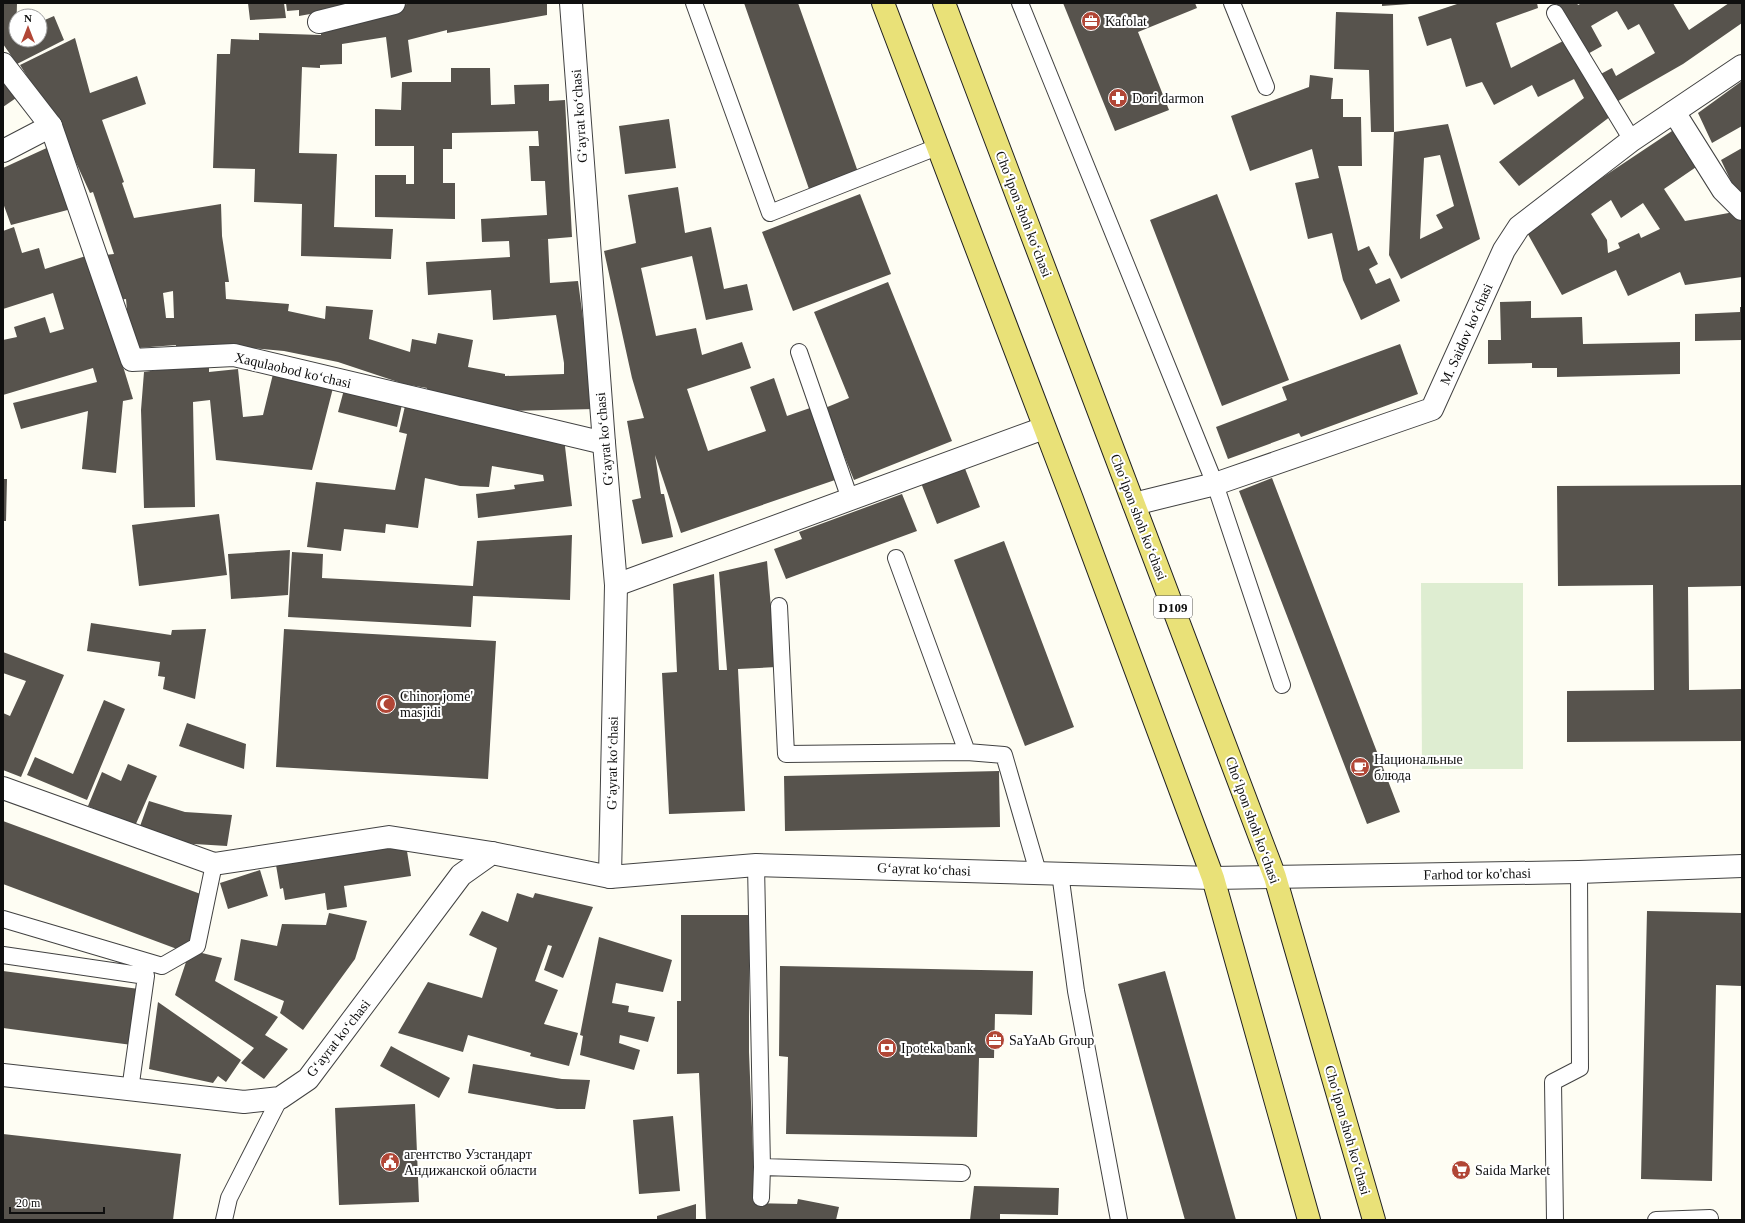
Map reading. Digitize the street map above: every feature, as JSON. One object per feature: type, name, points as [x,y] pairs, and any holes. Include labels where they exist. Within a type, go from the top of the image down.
[{"type":"main road","points":[[883,3],[1214,878],[1309,1220]]},
{"type":"main road","name":"Choʻlpon shoh koʻchasi","points":[[944,3],[1275,877],[1374,1220]]},
{"type":"street","points":[[319,22],[394,3]]},
{"type":"street","name":"Gʻayrat koʻchasi","points":[[571,3],[616,585],[610,877]]},
{"type":"street","name":"Xaqulaobod koʻchasi","points":[[3,64],[51,126],[132,360],[234,355],[604,443]]},
{"type":"street","name":"M. Saidov koʻchasi","points":[[1134,504],[1215,484],[1432,409],[1504,250],[1519,227],[1632,140],[1742,66]]},
{"type":"street","points":[[1674,112],[1723,190],[1742,209]]},
{"type":"street","points":[[3,150],[51,126]]},
{"type":"street","points":[[616,585],[1044,428]]},
{"type":"street","points":[[3,788],[214,864],[389,837],[492,853]]},
{"type":"street","name":"Gʻayrat koʻchasi","points":[[3,1075],[244,1102],[280,1098],[308,1079],[461,874],[492,853],[610,877],[756,865],[1214,878]]},
{"type":"street","name":"Farhod tor ko'chasi","points":[[1214,878],[1579,872],[1742,866]]},
{"type":"lane","points":[[694,3],[770,212],[938,147]]},
{"type":"lane","points":[[1020,3],[1215,484],[1282,685]]},
{"type":"lane","points":[[1232,3],[1266,88]]},
{"type":"lane","points":[[1555,13],[1632,140]]},
{"type":"lane","points":[[799,352],[850,499]]},
{"type":"lane","points":[[896,558],[967,752]]},
{"type":"lane","points":[[779,606],[786,754],[967,752],[1004,755],[1038,872]]},
{"type":"lane","points":[[3,955],[144,968],[162,966],[196,946],[214,864]]},
{"type":"lane","points":[[756,865],[762,1166],[761,1198]]},
{"type":"lane","points":[[1555,1220],[1553,1082],[1580,1068],[1579,872]]},
{"type":"lane","points":[[1060,874],[1076,991],[1119,1220]]},
{"type":"lane","points":[[3,919],[144,968]]},
{"type":"lane","points":[[130,1090],[144,968]]},
{"type":"lane","points":[[224,1220],[229,1198],[280,1098]]},
{"type":"lane","points":[[762,1166],[962,1173]]},
{"type":"lane","points":[[1656,1220],[1710,1218]]},
{"type":"green space","points":[[1421,583],[1523,583],[1523,769],[1422,769]]},
{"type":"building","points":[[3,3],[17,3],[17,8],[8,8],[8,48],[48,48],[48,19],[54,16],[64,40],[17,64],[3,44]]},
{"type":"building","points":[[248,3],[284,3],[286,18],[250,20]]},
{"type":"building","points":[[286,3],[366,4],[299,16],[299,10],[287,11]]},
{"type":"building","points":[[411,3],[547,3],[547,15],[447,33],[447,30],[408,40],[412,72],[391,78],[386,37],[342,44],[342,64],[320,65],[320,68],[302,67],[299,153],[337,154],[334,227],[393,229],[391,259],[301,256],[302,204],[254,202],[255,169],[213,168],[217,54],[230,54],[231,39],[259,40],[259,33],[321,35],[321,25]]},
{"type":"building","points":[[744,3],[798,3],[858,172],[809,189]]},
{"type":"building","points":[[1063,3],[1195,3],[1197,8],[1138,32],[1169,110],[1115,131]]},
{"type":"building","points":[[1382,3],[1410,3],[1410,4],[1382,6]]},
{"type":"building","points":[[1460,3],[1537,3],[1538,8],[1496,23],[1511,68],[1565,40],[1611,116],[1519,186],[1499,162],[1584,98],[1574,79],[1538,97],[1532,85],[1494,105],[1482,82],[1466,87],[1451,38],[1427,46],[1418,17]]},
{"type":"building","points":[[1556,3],[1577,3],[1578,5],[1582,3],[1673,3],[1689,30],[1729,3],[1742,3],[1742,23],[1683,64],[1613,104],[1597,76],[1612,68],[1616,76],[1655,53],[1639,24],[1628,30],[1617,11],[1591,26],[1602,46],[1584,56]]},
{"type":"building","points":[[1336,12],[1393,14],[1394,132],[1371,132],[1369,70],[1334,69]]},
{"type":"building","points":[[75,38],[90,93],[137,76],[146,104],[102,120],[124,182],[122,183],[134,218],[221,204],[222,236],[229,282],[225,282],[226,299],[289,304],[288,311],[325,319],[326,306],[373,310],[369,339],[410,352],[412,339],[436,344],[438,333],[473,340],[468,367],[505,374],[505,376],[564,374],[564,363],[556,315],[493,320],[491,290],[428,295],[426,262],[510,257],[509,241],[482,242],[481,219],[547,215],[545,181],[531,181],[529,146],[539,146],[538,131],[452,133],[452,149],[443,149],[443,183],[455,183],[455,219],[375,217],[375,175],[406,175],[406,184],[414,184],[414,146],[375,146],[375,109],[401,110],[402,82],[451,82],[451,68],[490,68],[491,105],[515,104],[514,85],[549,84],[549,101],[565,100],[572,237],[523,241],[548,239],[550,283],[578,281],[595,409],[503,411],[426,396],[427,388],[404,384],[338,362],[284,351],[229,346],[176,349],[176,345],[137,348],[128,321],[126,299],[118,300],[105,255],[114,254],[93,192],[90,193],[63,134],[20,65]],"holes":[[[173,291],[174,318],[166,318],[163,293]]]},
{"type":"building","points":[[1310,75],[1333,78],[1331,99],[1343,99],[1343,117],[1361,117],[1362,166],[1338,166],[1358,251],[1369,246],[1378,264],[1369,269],[1376,284],[1390,278],[1400,301],[1361,320],[1343,280],[1332,233],[1308,239],[1295,183],[1319,178],[1312,149],[1250,171],[1231,116],[1309,87]]},
{"type":"building","points":[[3,76],[19,96],[3,107]]},
{"type":"building","points":[[1742,81],[1742,126],[1712,143],[1698,113]]},
{"type":"building","points":[[669,119],[676,168],[625,174],[619,126]]},
{"type":"building","points":[[1448,124],[1480,239],[1401,279],[1389,255],[1394,132]],"holes":[[[1440,155],[1454,206],[1436,215],[1443,228],[1420,239],[1424,158]]]},
{"type":"building","points":[[1678,127],[1702,163],[1664,189],[1685,221],[1734,212],[1742,218],[1742,277],[1685,285],[1680,272],[1628,296],[1616,270],[1562,295],[1525,229]],"holes":[[[1611,200],[1621,218],[1643,203],[1660,229],[1641,238],[1639,233],[1618,243],[1620,248],[1608,253],[1607,240],[1591,214]]]},
{"type":"building","points":[[51,146],[75,208],[11,225],[3,203],[3,168]]},
{"type":"building","points":[[1742,148],[1742,191],[1737,194],[1721,160]]},
{"type":"building","points":[[678,187],[685,233],[711,227],[724,289],[747,284],[753,310],[706,320],[692,256],[641,268],[656,336],[696,328],[702,355],[742,342],[751,368],[687,389],[708,451],[766,431],[750,387],[774,378],[787,416],[810,408],[835,480],[681,533],[655,455],[661,494],[664,494],[673,537],[642,544],[632,500],[641,498],[627,421],[644,418],[632,378],[604,251],[636,243],[628,195]]},
{"type":"building","points":[[860,194],[891,274],[793,311],[762,232]]},
{"type":"building","points":[[1217,194],[1289,380],[1222,406],[1150,220]]},
{"type":"building","points":[[14,227],[22,253],[39,248],[45,269],[89,255],[133,399],[123,401],[116,473],[82,469],[88,411],[21,429],[13,403],[97,382],[93,368],[3,395],[3,340],[17,337],[14,327],[45,317],[50,333],[64,329],[53,293],[3,309],[3,231]]},
{"type":"building","points":[[888,282],[952,441],[854,480],[825,408],[849,398],[814,312]]},
{"type":"building","points":[[1531,301],[1531,318],[1582,317],[1583,344],[1680,342],[1680,374],[1557,377],[1557,368],[1532,368],[1532,363],[1488,364],[1488,340],[1501,340],[1500,302]]},
{"type":"building","points":[[1740,307],[1742,307],[1742,340],[1695,341],[1695,314],[1740,312]]},
{"type":"building","points":[[1400,344],[1418,394],[1301,437],[1299,433],[1228,459],[1216,427],[1287,400],[1282,387]]},
{"type":"building","points":[[209,362],[209,372],[238,369],[243,417],[263,415],[273,374],[333,388],[312,470],[216,460],[210,400],[193,402],[195,507],[144,508],[141,410],[144,372]]},
{"type":"building","points":[[345,386],[403,400],[397,427],[338,412]]},
{"type":"building","points":[[405,406],[542,434],[543,440],[564,438],[572,506],[478,518],[476,494],[515,489],[514,485],[544,481],[543,475],[492,466],[489,487],[460,486],[425,478],[418,528],[386,524],[385,533],[344,529],[341,551],[307,547],[316,482],[395,490],[407,434],[399,432]]},
{"type":"building","points":[[964,466],[980,507],[937,524],[921,483]]},
{"type":"building","points":[[1272,478],[1400,812],[1367,824],[1239,491]]},
{"type":"building","points":[[3,479],[7,479],[6,521],[3,521]]},
{"type":"building","points":[[1742,485],[1742,586],[1688,587],[1689,690],[1742,689],[1742,741],[1567,742],[1567,691],[1654,690],[1653,585],[1558,586],[1557,486]]},
{"type":"building","points":[[902,494],[917,531],[786,579],[774,549],[802,539],[799,532]]},
{"type":"building","points":[[219,514],[227,575],[139,586],[132,525]]},
{"type":"building","points":[[572,535],[570,600],[473,596],[471,627],[288,617],[292,552],[323,554],[322,578],[473,586],[477,541]]},
{"type":"building","points":[[1004,541],[1074,727],[1025,746],[954,560]]},
{"type":"building","points":[[290,550],[288,595],[231,599],[228,554]]},
{"type":"building","points":[[767,561],[776,667],[738,669],[745,811],[669,814],[662,673],[677,672],[673,584],[714,574],[719,670],[727,670],[719,572]]},
{"type":"building","points":[[91,623],[171,635],[172,630],[206,629],[195,699],[163,689],[165,677],[158,676],[160,662],[87,651]]},
{"type":"building","name":"Chinor jome' masjidi","points":[[284,629],[496,641],[488,779],[276,767]]},
{"type":"building","points":[[3,652],[64,675],[21,777],[3,770],[3,713],[10,716],[26,681],[3,673]]},
{"type":"building","points":[[104,700],[125,709],[87,800],[27,775],[35,757],[73,774]]},
{"type":"building","points":[[187,723],[246,744],[244,769],[179,746]]},
{"type":"building","points":[[128,764],[157,776],[135,826],[88,806],[102,772],[121,781]]},
{"type":"building","points":[[999,771],[1000,827],[785,831],[784,776]]},
{"type":"building","points":[[149,801],[185,812],[232,815],[227,846],[178,843],[139,829]]},
{"type":"building","points":[[3,821],[206,896],[185,952],[3,884]]},
{"type":"building","points":[[406,845],[411,876],[344,886],[347,907],[327,910],[325,893],[285,900],[283,888],[280,889],[276,865]]},
{"type":"building","points":[[260,870],[268,896],[228,909],[220,883]]},
{"type":"building","points":[[517,893],[533,898],[535,893],[593,907],[563,978],[544,970],[552,946],[548,945],[535,981],[558,990],[544,1024],[578,1033],[569,1066],[530,1056],[531,1053],[468,1035],[463,1052],[398,1033],[428,982],[482,998],[497,948],[469,935],[482,911],[508,922]]},
{"type":"building","points":[[1647,911],[1742,913],[1742,986],[1716,985],[1712,1181],[1641,1179]]},
{"type":"building","points":[[329,913],[367,921],[355,959],[303,1030],[280,1013],[284,1001],[234,980],[241,939],[277,946],[282,924],[326,925]]},
{"type":"building","points":[[681,915],[749,915],[749,1052],[755,1203],[797,1204],[798,1199],[839,1207],[836,1220],[706,1220],[699,1073],[677,1074],[677,1001],[681,1001]]},
{"type":"building","points":[[599,937],[672,960],[663,992],[616,983],[612,1003],[629,1006],[628,1012],[655,1017],[648,1042],[620,1035],[619,1043],[640,1050],[634,1070],[580,1055],[583,1036],[580,1035]]},
{"type":"building","points":[[190,950],[222,958],[215,981],[278,1017],[265,1035],[288,1049],[264,1079],[241,1063],[254,1048],[175,995]]},
{"type":"building","name":"Ipoteka bank","points":[[780,966],[1033,971],[1032,1015],[995,1014],[994,1058],[979,1058],[977,1137],[786,1134],[788,1057],[779,1056]]},
{"type":"building","points":[[3,971],[139,989],[132,1045],[3,1028]]},
{"type":"building","points":[[1165,971],[1236,1220],[1185,1220],[1118,984]]},
{"type":"building","points":[[158,1002],[241,1060],[226,1082],[218,1076],[213,1083],[149,1069]]},
{"type":"building","points":[[391,1046],[450,1078],[439,1098],[380,1066]]},
{"type":"building","points":[[473,1064],[562,1079],[590,1080],[585,1109],[557,1109],[468,1093]]},
{"type":"building","points":[[415,1104],[419,1202],[339,1205],[335,1108]]},
{"type":"building","points":[[673,1116],[680,1191],[639,1194],[633,1120]]},
{"type":"building","points":[[3,1134],[181,1154],[173,1220],[3,1220]]},
{"type":"building","points":[[974,1186],[1059,1188],[1058,1215],[1000,1214],[1000,1220],[970,1220]]},
{"type":"building","points":[[696,1204],[696,1220],[657,1220],[657,1216]]},
{"type":"place","name":"Kafolat","points":[[1091,21]]},
{"type":"place","name":"Dori darmon","points":[[1118,98]]},
{"type":"place","name":"Chinor jome' masjidi","points":[[386,704]]},
{"type":"place","name":"Национальные блюда","points":[[1360,767]]},
{"type":"place","name":"SaYaAb Group","points":[[995,1040]]},
{"type":"place","name":"Ipoteka bank","points":[[887,1048]]},
{"type":"place","name":"агентство Узстандарт Андижанской области","points":[[390,1162]]},
{"type":"place","name":"Saida Market","points":[[1461,1170]]}]
